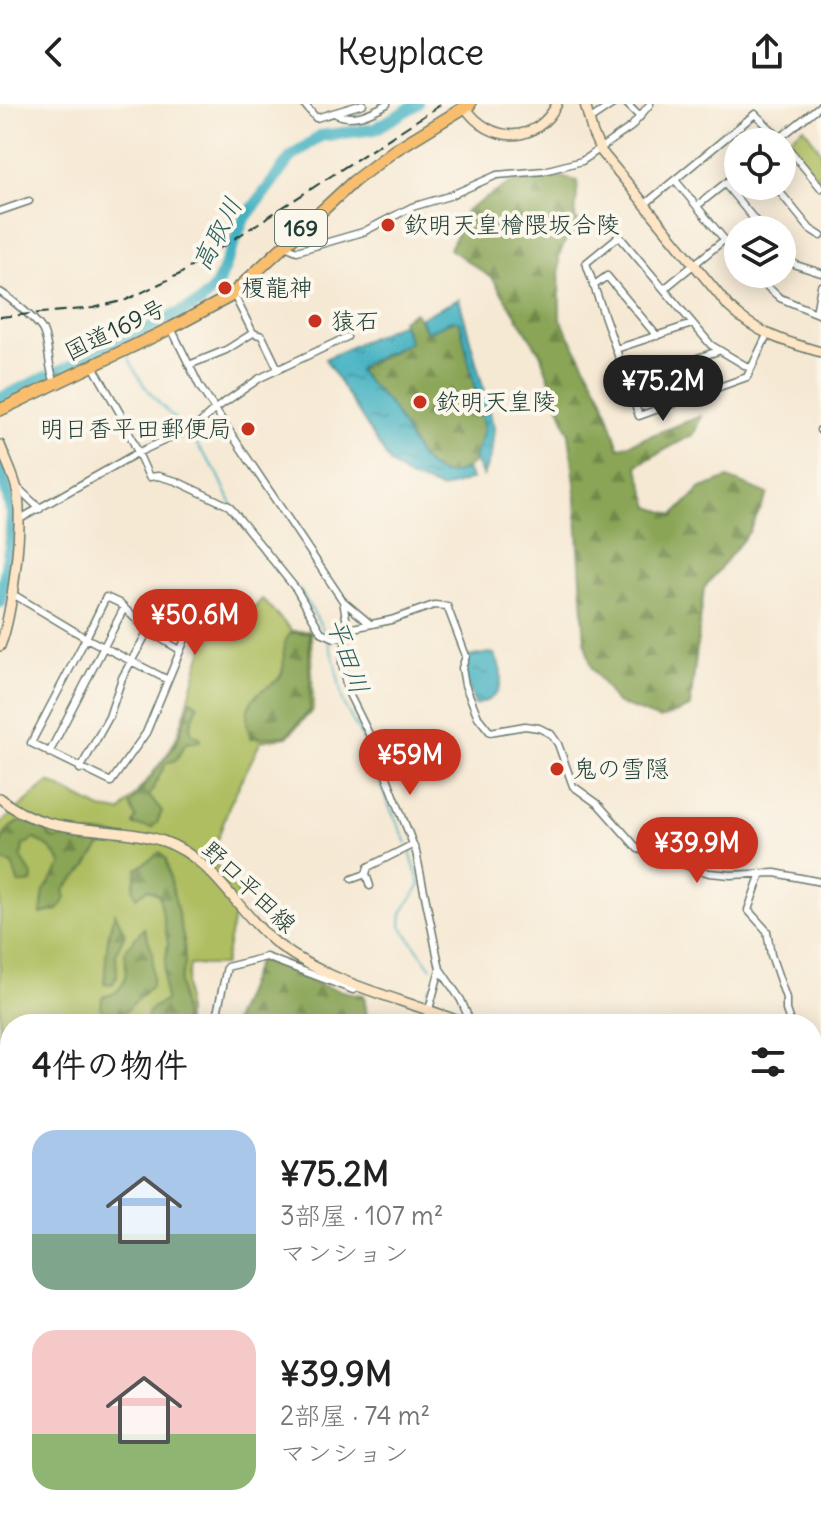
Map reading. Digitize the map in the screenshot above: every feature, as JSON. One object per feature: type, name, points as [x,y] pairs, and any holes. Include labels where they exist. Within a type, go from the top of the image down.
[{"type":"highway","name":"国道169号","points":[[0,410],[171,328],[233,293],[364,173],[395,150],[468,106]]},
{"type":"main road","points":[[468,106],[482,127],[512,135],[540,125],[557,104]]},
{"type":"main road","points":[[585,104],[601,151],[738,316],[767,335],[821,352]]},
{"type":"main road","points":[[0,445],[17,487],[20,519],[11,593],[0,646]]},
{"type":"main road","name":"野口平田線","points":[[0,798],[13,808],[44,822],[167,842],[212,872],[257,926],[279,946],[315,968],[443,1014]]},
{"type":"street","points":[[308,106],[316,118],[363,104]]},
{"type":"street","points":[[336,114],[345,119],[371,113],[387,104]]},
{"type":"street","points":[[589,121],[613,104]]},
{"type":"street","points":[[627,104],[640,117]]},
{"type":"street","points":[[283,245],[297,251],[363,232],[412,207],[449,196],[497,175],[567,166],[601,151],[640,117],[650,104]]},
{"type":"street","points":[[792,128],[821,105]]},
{"type":"street","points":[[738,128],[755,114],[767,128]]},
{"type":"street","points":[[644,205],[724,140]]},
{"type":"street","points":[[796,161],[821,188]]},
{"type":"street","points":[[664,289],[724,240],[675,180]]},
{"type":"street","points":[[697,206],[724,185]]},
{"type":"street","points":[[738,200],[751,216]]},
{"type":"street","points":[[786,200],[810,229],[821,236]]},
{"type":"street","points":[[0,211],[29,201]]},
{"type":"street","points":[[751,369],[718,351],[619,236],[586,263],[639,416],[747,377],[751,369],[767,335]]},
{"type":"street","points":[[796,265],[821,273]]},
{"type":"street","points":[[593,286],[607,276],[657,336]]},
{"type":"street","points":[[769,288],[780,298],[819,314],[821,286]]},
{"type":"street","points":[[233,293],[253,333],[262,336],[278,369]]},
{"type":"street","points":[[2,295],[13,298],[42,330],[50,371],[56,384]]},
{"type":"street","points":[[616,349],[692,324]]},
{"type":"street","points":[[171,328],[215,409],[343,601],[369,623]]},
{"type":"street","points":[[189,365],[226,350],[253,333]]},
{"type":"street","points":[[20,519],[137,453],[188,430],[260,378],[347,337]]},
{"type":"street","points":[[627,382],[718,351]]},
{"type":"street","points":[[93,366],[121,415],[149,477],[176,481],[229,506],[296,589],[321,632],[330,638],[369,623],[391,620],[434,605],[447,606],[466,656],[462,668],[465,685],[478,717],[490,732],[525,726],[551,734],[558,744],[573,786],[598,804],[638,849],[709,873],[775,873],[821,882]]},
{"type":"street","points":[[17,487],[40,509]]},
{"type":"street","points":[[11,593],[102,647],[168,680]]},
{"type":"street","points":[[180,650],[148,631],[124,608],[106,597],[31,743],[111,782],[146,733],[193,620]]},
{"type":"street","points":[[343,601],[348,632],[342,663],[347,690],[374,744],[422,875],[440,969],[461,1000],[465,1014]]},
{"type":"street","points":[[49,753],[124,608]]},
{"type":"street","points":[[80,769],[109,717],[131,662],[148,631]]},
{"type":"street","points":[[370,886],[366,874],[368,867],[410,846]]},
{"type":"street","points":[[761,873],[748,910],[767,931],[771,955],[786,998],[787,1014]]},
{"type":"street","points":[[352,879],[366,874]]},
{"type":"street","points":[[218,1014],[227,967],[266,957],[353,990],[362,987]]},
{"type":"street","points":[[428,1014],[440,969]]},
{"type":"green space","points":[[804,127],[821,152],[819,179],[796,152],[796,133]]},
{"type":"green space","points":[[561,177],[578,181],[575,218],[588,232],[566,239],[559,256],[560,319],[602,396],[619,448],[701,416],[694,434],[637,465],[650,507],[674,515],[701,488],[728,478],[768,494],[749,532],[704,588],[690,707],[660,719],[616,703],[592,668],[585,643],[569,434],[540,353],[493,279],[450,249],[466,211],[512,182]]},
{"type":"green space","points":[[415,312],[426,331],[457,320],[460,322],[484,430],[472,464],[456,473],[443,474],[422,458],[391,407],[358,370],[410,342],[402,320]]},
{"type":"green space","points":[[262,599],[292,631],[311,631],[313,710],[287,737],[261,741],[229,806],[211,859],[239,892],[224,965],[190,965],[186,984],[186,1014],[0,1014],[0,824],[49,782],[101,809],[121,812],[173,745],[202,650],[214,623],[234,631]]},
{"type":"green space","points":[[291,633],[309,633],[310,710],[286,736],[251,738],[247,719],[252,701],[279,678],[283,669],[285,643]]},
{"type":"green space","points":[[191,700],[198,705],[190,726],[192,734],[200,737],[200,741],[186,743],[176,760],[166,763],[149,796],[162,811],[157,823],[151,828],[133,825],[136,818],[130,805],[177,742]]},
{"type":"green space","points":[[23,821],[43,827],[53,839],[104,834],[122,838],[129,844],[122,846],[109,840],[66,888],[66,898],[58,910],[41,914],[44,891],[62,864],[57,856],[35,839],[23,845],[21,857],[33,877],[32,882],[19,884],[12,864],[3,861],[0,864],[3,837],[10,827]]},
{"type":"green space","points":[[160,852],[166,859],[184,941],[185,965],[180,982],[183,1014],[148,1014],[165,1001],[168,943],[159,895],[148,889],[136,897],[133,888],[137,869]]},
{"type":"green space","points":[[115,913],[125,934],[116,952],[117,977],[112,984],[104,983],[108,939]]},
{"type":"green space","points":[[144,928],[153,953],[152,985],[126,1011],[104,1014],[101,1009],[102,997],[117,991],[124,980],[125,950]]},
{"type":"green space","points":[[267,960],[314,982],[364,995],[367,1014],[236,1014],[258,961]]},
{"type":"water","points":[[459,299],[494,428],[491,455],[483,476],[474,459],[484,430],[460,322],[453,320],[427,332],[420,318]]},
{"type":"water","points":[[402,323],[410,342],[362,365],[358,370],[391,407],[426,463],[443,474],[467,470],[472,479],[442,489],[408,477],[391,464],[325,359]]},
{"type":"water","points":[[494,654],[498,663],[500,686],[492,697],[475,705],[465,677],[467,657]]},
{"type":"waterway","name":"高取川","points":[[0,398],[201,302],[217,285],[243,221],[291,157],[320,136],[375,129],[417,104]]},
{"type":"waterway","name":"平田川","points":[[128,356],[145,386],[185,429]]},
{"type":"waterway","name":"平田川","points":[[189,434],[218,474],[233,507]]},
{"type":"waterway","points":[[0,464],[12,514],[0,602]]},
{"type":"waterway","name":"平田川","points":[[300,590],[323,629]]},
{"type":"waterway","name":"平田川","points":[[327,639],[343,703],[368,749],[387,802],[407,843]]},
{"type":"waterway","name":"平田川","points":[[409,849],[420,885],[402,913],[401,926],[431,968]]},
{"type":"waterway","name":"平田川","points":[[426,1002],[430,987]]},
{"type":"railway","points":[[0,317],[93,308],[126,300],[180,274],[442,104]]},
{"type":"place","name":"欽明天皇檜隈坂合陵","points":[[388,225]]},
{"type":"place","name":"榎龍神","points":[[225,288]]},
{"type":"place","name":"猿石","points":[[315,321]]},
{"type":"place","name":"欽明天皇陵","points":[[420,402]]},
{"type":"place","name":"明日香平田郵便局","points":[[248,429]]},
{"type":"place","name":"鬼の雪隠","points":[[557,769]]}]
